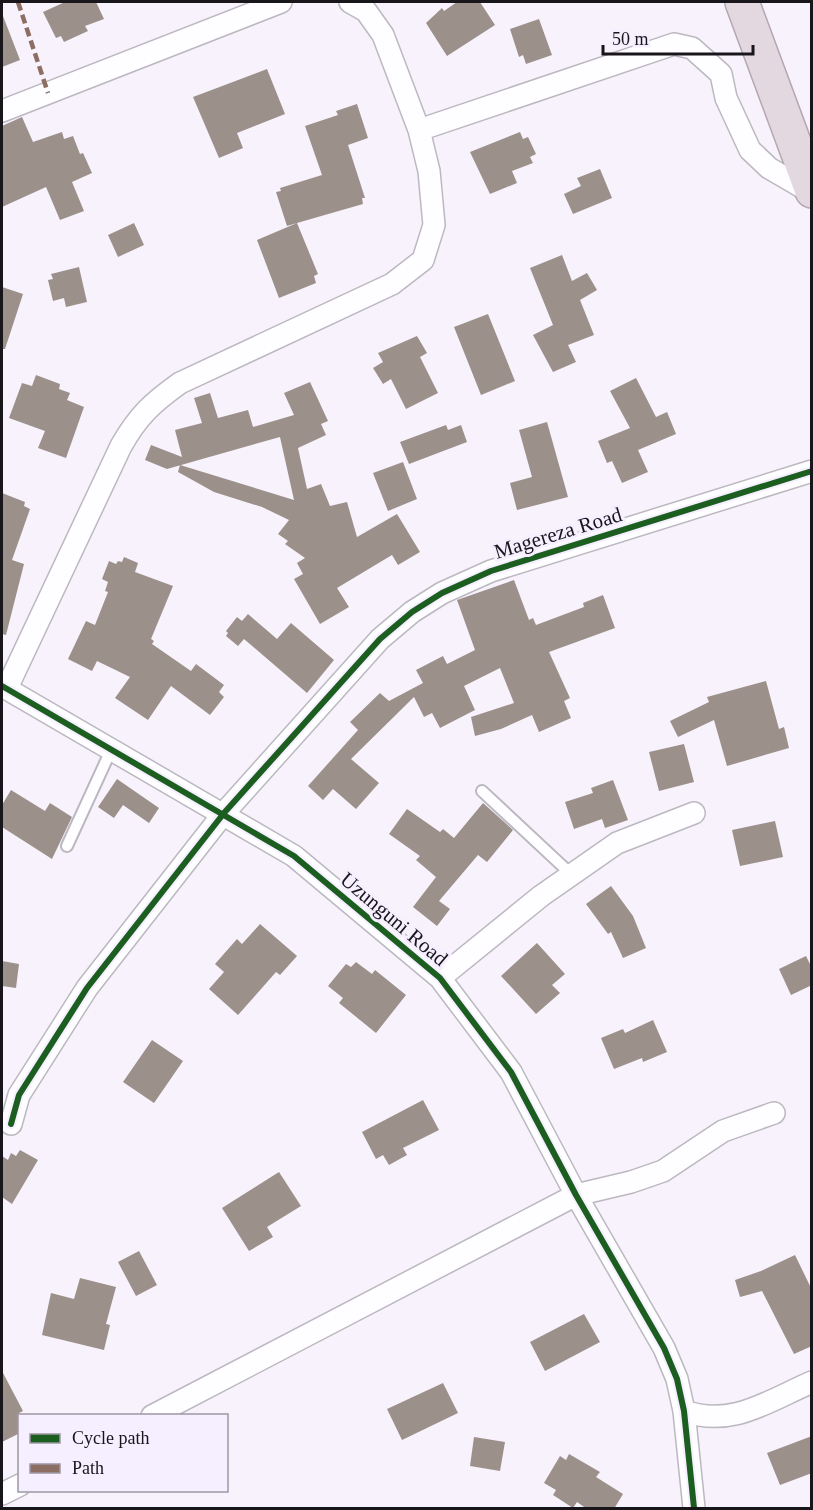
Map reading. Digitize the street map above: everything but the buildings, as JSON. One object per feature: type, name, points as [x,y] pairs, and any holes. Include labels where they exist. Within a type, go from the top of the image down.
[{"type":"highway","points":[[742,2],[812,192]]},
{"type":"street","points":[[2,111],[281,2]]},
{"type":"street","points":[[4,687],[121,446],[134,423],[150,405],[180,383],[392,284],[423,260],[434,225],[429,171],[419,130],[383,34],[366,10],[350,2]]},
{"type":"street","points":[[419,130],[675,44],[692,48],[721,74],[726,98],[750,150],[769,168],[812,192]]},
{"type":"street","name":"Magereza Road","points":[[10,1124],[19,1095],[87,988],[224,813],[380,639],[412,612],[442,593],[491,571],[812,471]]},
{"type":"street","name":"Uzunguni Road","points":[[4,687],[224,813],[294,856],[440,978],[511,1072],[576,1195],[664,1348],[677,1378],[684,1411],[694,1509]]},
{"type":"street","points":[[440,978],[572,875],[617,843],[693,813]]},
{"type":"street","points":[[156,1414],[576,1195],[631,1182],[663,1171],[723,1131],[774,1113]]},
{"type":"street","points":[[684,1411],[704,1418],[732,1416],[812,1382]]},
{"type":"street","points":[[2,1494],[18,1486]]},
{"type":"lane","points":[[67,846],[112,748]]},
{"type":"lane","points":[[482,791],[572,875]]},
{"type":"marked path","points":[[18,2],[48,93]]},
{"type":"cycle path","points":[[11,1124],[19,1095],[87,988],[224,813],[380,639],[412,612],[442,593],[491,571],[812,471]]},
{"type":"cycle path","points":[[2,686],[294,856],[440,978],[511,1072],[576,1195],[664,1348],[677,1379],[684,1411],[694,1508]]}]
